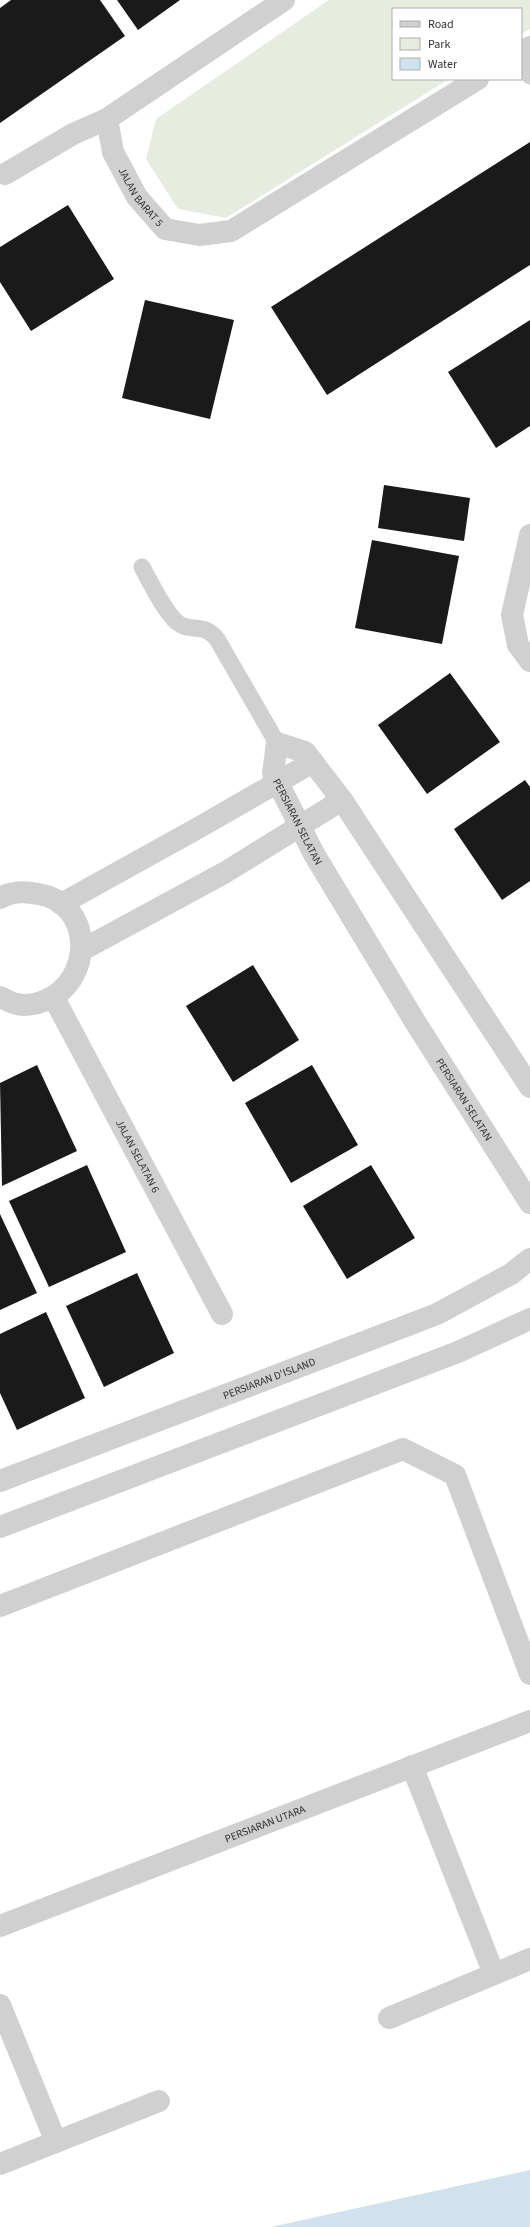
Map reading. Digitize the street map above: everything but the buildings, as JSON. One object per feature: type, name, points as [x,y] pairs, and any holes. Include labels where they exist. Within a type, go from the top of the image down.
[{"type":"street","points":[[5,174],[73,134],[107,119],[284,0]]},
{"type":"street","name":"JALAN BARAT 5","points":[[107,119],[113,152],[137,197],[165,229],[199,235],[231,231],[476,80]]},
{"type":"street","points":[[530,534],[512,615],[518,645],[530,661]]},
{"type":"street","points":[[277,743],[305,752],[342,800],[530,1087]]},
{"type":"street","name":"PERSIARAN SELATAN","points":[[277,743],[273,773],[314,854],[414,1020],[530,1203]]},
{"type":"street","points":[[61,904],[313,762]]},
{"type":"street","points":[[82,950],[224,874],[342,800]]},
{"type":"street","points":[[0,898],[7,894],[26,892],[44,895],[61,904],[73,917],[80,933],[82,950],[79,968],[68,985],[54,998],[36,1004],[17,1004],[0,997]]},
{"type":"street","name":"JALAN SELATAN 6","points":[[54,998],[222,1314]]},
{"type":"street","name":"PERSIARAN D'ISLAND","points":[[0,1481],[438,1314],[511,1274],[530,1259]]},
{"type":"street","points":[[0,1527],[458,1352],[530,1319]]},
{"type":"street","points":[[0,1606],[404,1449],[455,1476],[530,1674]]},
{"type":"street","name":"PERSIARAN UTARA","points":[[0,1926],[530,1721]]},
{"type":"street","points":[[412,1766],[494,1974]]},
{"type":"street","points":[[390,2018],[530,1959]]},
{"type":"street","points":[[0,2005],[56,2142]]},
{"type":"street","points":[[0,2164],[159,2101]]},
{"type":"lane","points":[[522,64],[530,76]]},
{"type":"lane","points":[[142,567],[172,617],[180,624],[209,630],[217,639],[277,743]]},
{"type":"green space","points":[[329,0],[530,0],[530,29],[522,33],[522,8],[392,8],[392,80],[447,80],[226,218],[178,209],[146,159],[156,119]]},
{"type":"water","points":[[530,2170],[530,2227],[271,2227]]}]
